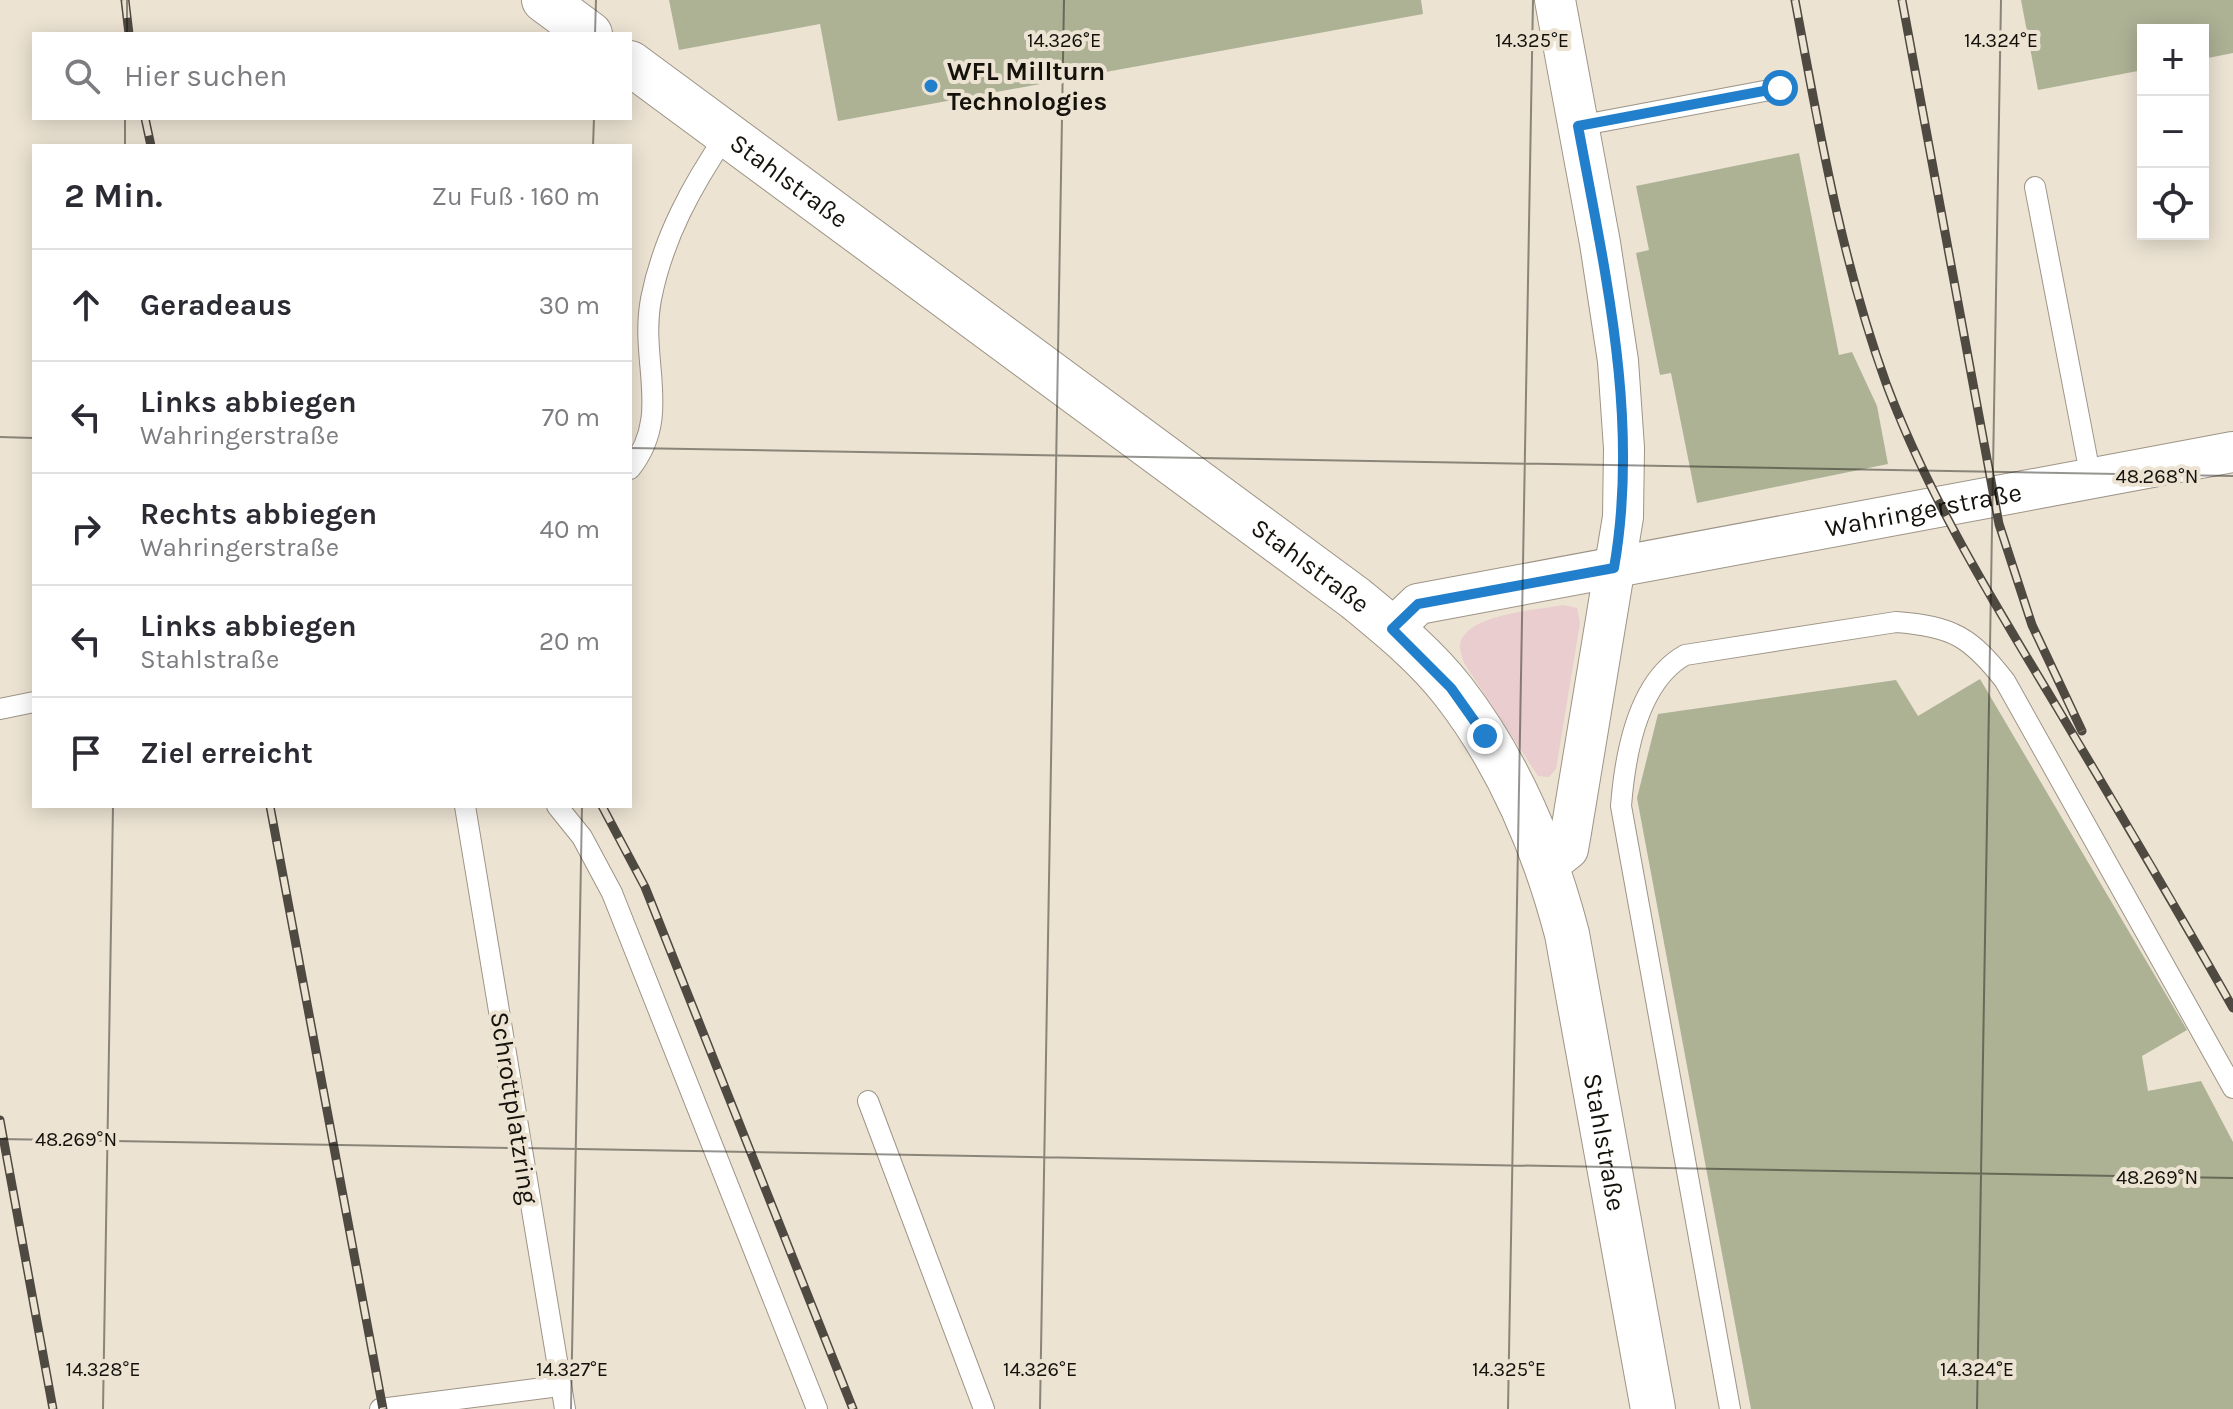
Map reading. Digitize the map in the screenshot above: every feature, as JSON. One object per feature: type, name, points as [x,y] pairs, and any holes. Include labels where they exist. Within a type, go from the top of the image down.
[{"type":"street","points":[[544,0],[587,32]]},
{"type":"street","points":[[1549,864],[1568,849],[1623,517],[1624,462],[1618,361],[1555,0]]},
{"type":"street","name":"Stahlstraße","points":[[632,64],[1355,598],[1392,629],[1451,688],[1485,736],[1517,793],[1549,864],[1567,934],[1653,1409]]},
{"type":"street","name":"Wahringerstraße","points":[[1392,629],[1418,604],[2233,452]]},
{"type":"lane","points":[[1578,126],[1780,88]]},
{"type":"lane","points":[[632,467],[646,450],[653,429],[648,338],[651,300],[665,248],[691,188],[727,134]]},
{"type":"lane","points":[[2035,187],[2091,479]]},
{"type":"lane","points":[[1730,1409],[1621,806],[1623,776],[1633,736],[1653,681],[1667,665],[1685,655],[1896,622],[1931,624],[1958,633],[1983,652],[2005,681],[2233,1088]]},
{"type":"lane","points":[[0,709],[32,702]]},
{"type":"lane","name":"Schrottplatzring","points":[[465,808],[565,1409]]},
{"type":"lane","points":[[559,808],[582,837],[612,893],[817,1409]]},
{"type":"lane","points":[[868,1101],[984,1409]]},
{"type":"lane","points":[[380,1409],[559,1386]]},
{"type":"shaded area","points":[[1563,605],[1577,608],[1580,623],[1556,769],[1549,777],[1538,776],[1464,663],[1460,645],[1474,626],[1488,620]]},
{"type":"building","name":"WFL Millturn Technologies","points":[[669,0],[1421,0],[1423,14],[838,121],[820,24],[679,50]]},
{"type":"building","points":[[2021,0],[2233,0],[2233,53],[2209,58],[2209,24],[2137,24],[2137,71],[2038,90]]},
{"type":"building","points":[[1799,153],[1839,355],[1852,352],[1877,406],[1888,464],[1697,503],[1671,373],[1660,375],[1636,253],[1649,250],[1636,186]]},
{"type":"building","points":[[1980,679],[2187,1030],[2142,1056],[2148,1091],[2201,1081],[2233,1142],[2233,1409],[1751,1409],[1637,798],[1658,714],[1896,680],[1918,716]]},
{"type":"railway","points":[[125,0],[129,32]]},
{"type":"railway","points":[[1795,0],[1822,145],[1856,289],[1902,424],[1981,580],[2233,1008]]},
{"type":"railway","points":[[1902,0],[1999,524],[2032,625],[2082,731]]},
{"type":"railway","points":[[145,120],[151,144]]},
{"type":"railway","points":[[270,808],[383,1409]]},
{"type":"railway","points":[[603,808],[645,887],[853,1409]]},
{"type":"railway","points":[[0,1120],[53,1409]]},
{"type":"place","name":"WFL Millturn Technologies","points":[[931,86]]},
{"type":"route","points":[[1485,736],[1451,688],[1392,629],[1418,604],[1614,568],[1623,517],[1624,448],[1618,361],[1578,126],[1780,88]]}]
